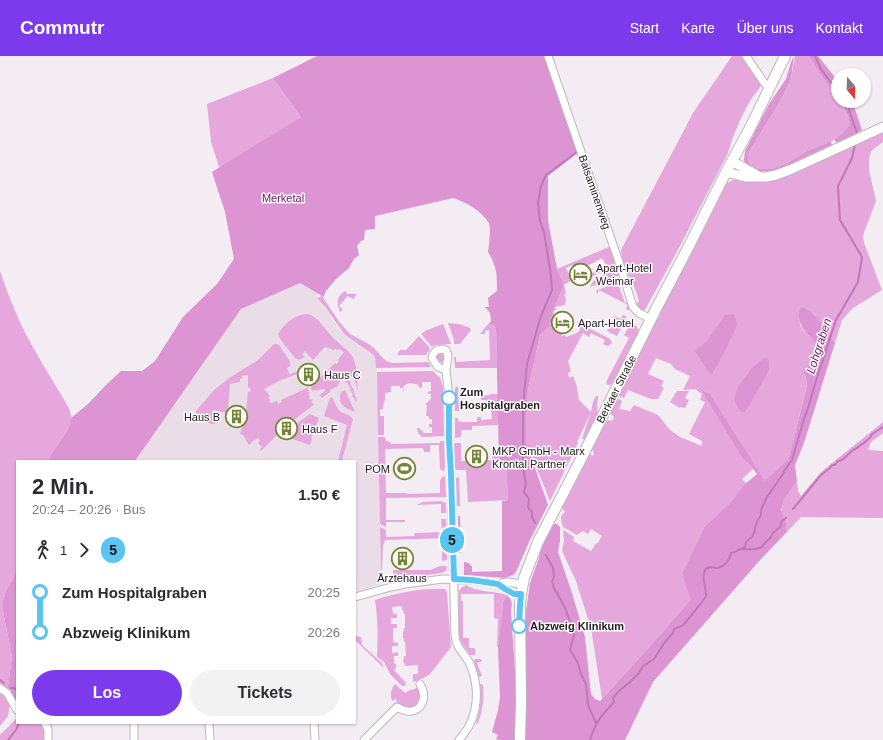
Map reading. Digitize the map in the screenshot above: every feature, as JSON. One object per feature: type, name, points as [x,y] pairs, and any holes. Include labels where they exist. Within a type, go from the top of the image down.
[{"type":"main road","name":"Berkaer Straße","points":[[520,740],[521,703],[519,624],[522,589],[527,570],[540,538],[726,172],[748,133],[785,56]]},
{"type":"street","name":"Balsaminenweg","points":[[548,56],[633,307],[639,313],[651,319]]},
{"type":"street","points":[[746,56],[764,84],[770,87]]},
{"type":"street","points":[[726,172],[741,177],[766,177],[776,175],[883,127]]},
{"type":"street","points":[[732,161],[758,176]]},
{"type":"street","points":[[446,370],[449,398],[454,630],[457,645],[472,670],[477,696],[471,723],[459,740]]},
{"type":"street","points":[[356,597],[405,584],[454,579],[498,584],[507,582],[522,589]]},
{"type":"street","points":[[498,584],[514,594],[522,589]]},
{"type":"street","points":[[364,740],[397,707],[406,711],[413,711],[419,708],[422,704],[424,696],[423,689],[420,684]]},
{"type":"street","points":[[0,688],[7,693],[16,708]]},
{"type":"street","points":[[46,724],[48,729],[48,740]]},
{"type":"street","points":[[134,724],[134,740]]},
{"type":"street","points":[[209,724],[210,740]]},
{"type":"street","points":[[314,724],[315,740]]},
{"type":"shaded area","points":[[732,56],[743,56],[761,85],[750,101],[734,133],[728,153],[679,248],[642,313],[635,305],[639,301],[633,284],[623,269],[621,250],[693,113]]},
{"type":"shaded area","points":[[795,56],[809,56],[831,89],[831,108],[844,108],[849,119],[849,124],[847,129],[834,140],[805,152],[785,164],[772,169],[757,169],[751,165],[748,160],[748,154],[783,96],[791,79]]},
{"type":"shaded area","points":[[273,78],[301,117],[220,170],[211,142],[207,104]]},
{"type":"shaded area","points":[[883,131],[883,142],[872,150],[869,157],[869,170],[876,201],[863,235],[864,243],[882,290],[853,308],[842,320],[835,343],[814,314],[799,312],[800,325],[819,346],[813,360],[803,371],[807,384],[788,459],[765,482],[710,394],[702,389],[742,458],[753,469],[742,479],[746,483],[730,503],[704,527],[682,574],[692,600],[602,699],[591,628],[576,581],[562,551],[564,541],[563,530],[574,537],[573,541],[591,551],[602,536],[591,529],[588,534],[583,531],[577,535],[563,527],[561,517],[565,512],[562,508],[563,505],[588,455],[590,454],[593,456],[594,454],[592,448],[605,422],[609,420],[612,421],[614,417],[610,413],[616,400],[619,399],[622,401],[619,409],[630,411],[634,405],[658,415],[670,430],[680,437],[702,446],[702,441],[689,434],[705,402],[700,400],[702,394],[695,389],[683,390],[690,376],[675,369],[671,364],[656,358],[648,374],[664,381],[661,386],[664,388],[658,399],[651,399],[628,390],[624,398],[618,394],[656,320],[659,317],[725,184],[737,178],[756,180]]},
{"type":"shaded area","points":[[611,246],[615,260],[614,264],[588,279],[587,276],[606,265],[602,258],[576,272],[572,265],[566,268],[572,280],[564,285],[557,269]]},
{"type":"shaded area","points":[[0,271],[23,329],[67,405],[71,419],[67,430],[49,460],[16,460],[16,569],[3,601],[3,611],[12,657],[7,693],[10,704],[8,716],[0,726]]},
{"type":"shaded area","points":[[612,271],[618,271],[620,275],[590,287],[596,279]]},
{"type":"shaded area","points":[[622,281],[618,284],[625,303],[629,302],[629,310],[626,309],[628,305],[599,290],[597,294],[596,291]]},
{"type":"shaded area","points":[[299,283],[318,293],[317,298],[339,329],[375,357],[377,372],[381,584],[356,592],[356,460],[136,460],[241,309]]},
{"type":"shaded area","points":[[564,285],[566,294],[564,295],[566,299],[565,305],[555,307],[556,310],[553,311]]},
{"type":"shaded area","points":[[346,291],[348,294],[357,294],[353,299],[348,296],[339,306],[343,310],[340,312],[338,306],[338,298],[343,292]]},
{"type":"shaded area","points":[[322,296],[340,323],[350,334],[374,348],[386,361],[392,363],[428,362],[431,367],[376,368],[375,357],[345,335],[317,298]]},
{"type":"shaded area","points":[[553,311],[562,336],[565,335],[566,337],[577,333],[580,330],[577,322],[610,339],[612,343],[608,346],[603,344],[605,340],[591,333],[589,337],[583,333],[568,361],[571,371],[568,373],[569,378],[573,376],[577,387],[579,400],[591,412],[550,501],[526,442],[526,424],[528,390],[540,335],[550,326]]},
{"type":"shaded area","points":[[307,314],[318,320],[333,338],[353,357],[357,371],[358,392],[354,379],[349,376],[341,378],[338,386],[330,390],[330,392],[322,398],[320,395],[318,396],[325,391],[324,389],[312,391],[310,384],[324,374],[335,363],[337,364],[344,352],[339,349],[334,350],[325,347],[313,360],[305,351],[302,354],[305,357],[299,360],[295,358],[280,339],[278,334],[290,320]]},
{"type":"shaded area","points":[[623,315],[626,316],[626,318],[617,336],[607,331],[614,316],[621,319]]},
{"type":"shaded area","points":[[448,323],[459,324],[470,328],[471,330],[460,344],[454,344]]},
{"type":"shaded area","points":[[489,323],[496,328],[497,368],[455,368],[454,357],[456,357],[456,362],[490,360],[489,330],[485,331],[485,334],[480,334]]},
{"type":"shaded area","points":[[443,324],[451,344],[435,345],[432,347],[421,334]]},
{"type":"shaded area","points":[[634,324],[638,328],[638,333],[612,384],[608,385],[606,383],[607,380],[629,338],[624,335],[629,327]]},
{"type":"shaded area","points":[[419,336],[430,348],[426,355],[397,355],[400,350],[406,350]]},
{"type":"shaded area","points":[[274,344],[279,345],[290,362],[290,366],[287,368],[289,374],[301,370],[302,372],[301,375],[300,373],[281,380],[264,389],[270,396],[268,397],[270,400],[269,401],[271,403],[277,401],[278,404],[282,402],[281,400],[307,388],[307,386],[310,400],[312,399],[313,400],[311,402],[315,404],[286,426],[261,451],[260,449],[262,447],[258,443],[260,441],[258,438],[249,445],[243,435],[240,434],[246,413],[248,392],[251,391],[250,388],[248,388],[248,375],[242,376],[240,382],[230,384],[227,413],[213,410],[212,416],[218,417],[215,424],[197,419],[196,411],[214,390],[229,378],[258,360]]},
{"type":"shaded area","points":[[440,353],[445,358],[440,363],[435,358]]},
{"type":"shaded area","points":[[433,371],[440,378],[443,387],[444,436],[422,437],[417,429],[420,428],[423,433],[432,433],[432,427],[429,427],[429,424],[432,424],[432,419],[429,419],[429,416],[426,416],[426,403],[431,399],[431,394],[428,394],[428,392],[431,391],[431,382],[422,382],[422,388],[412,383],[405,385],[403,387],[404,391],[403,388],[400,388],[400,386],[391,386],[391,392],[385,393],[383,409],[380,410],[380,416],[384,416],[384,435],[378,435],[377,372]]},
{"type":"shaded area","points":[[346,380],[350,381],[357,403],[352,396],[353,395],[348,382],[345,382]]},
{"type":"shaded area","points":[[458,386],[459,411],[455,411],[455,388]]},
{"type":"shaded area","points":[[345,390],[355,412],[345,407],[341,403],[341,392]]},
{"type":"shaded area","points":[[677,391],[689,391],[685,398],[689,400],[685,408],[680,408],[670,402]]},
{"type":"shaded area","points":[[498,394],[498,425],[472,426],[472,430],[461,430],[461,437],[455,438],[455,418],[458,418],[459,422],[477,422],[477,417],[481,417],[481,420],[492,419],[491,410],[486,410],[486,400],[481,400],[481,396]]},
{"type":"shaded area","points":[[596,396],[598,396],[598,413],[585,438],[582,439],[593,402]]},
{"type":"shaded area","points":[[332,397],[341,412],[353,419],[342,460],[338,460],[347,425],[324,416],[330,398]]},
{"type":"shaded area","points":[[310,414],[319,418],[311,438],[310,445],[284,436],[296,424]]},
{"type":"shaded area","points":[[883,422],[883,433],[871,442],[868,450],[883,451],[883,518],[801,517],[787,532],[786,522],[781,512],[784,500],[797,481],[798,491],[801,496],[821,472]]},
{"type":"shaded area","points":[[378,437],[385,437],[386,441],[390,442],[391,444],[440,443],[440,441],[444,441],[444,471],[440,469],[439,445],[430,445],[430,452],[424,452],[423,448],[385,449],[386,493],[440,493],[440,481],[442,477],[445,476],[446,497],[386,498],[386,520],[405,520],[405,522],[386,522],[386,527],[380,524]]},
{"type":"shaded area","points":[[454,443],[461,443],[461,461],[492,460],[492,449],[499,449],[499,465],[506,465],[508,500],[468,502],[466,470],[455,469]]},
{"type":"shaded area","points":[[459,477],[460,506],[457,506],[456,478]]},
{"type":"shaded area","points":[[441,501],[446,503],[446,513],[441,513],[441,504],[416,505],[423,502]]},
{"type":"shaded area","points":[[441,519],[446,519],[447,538],[385,540],[381,570],[380,527],[386,530],[386,537],[414,536],[415,533],[442,532]]},
{"type":"shaded area","points":[[443,546],[447,546],[447,560],[442,561],[442,548]]},
{"type":"shaded area","points":[[440,566],[447,566],[446,571],[384,582],[383,580],[393,578],[393,570],[430,570]]},
{"type":"shaded area","points":[[466,585],[475,589],[507,595],[503,602],[498,648],[498,619],[494,618],[494,594],[461,594],[461,601],[463,601],[463,638],[469,638],[469,648],[475,648],[475,655],[470,655],[461,642],[458,624],[459,591]]},
{"type":"shaded area","points":[[427,589],[445,589],[447,592],[451,647],[430,674],[413,682],[413,674],[418,674],[418,665],[405,666],[405,663],[403,663],[404,656],[406,656],[405,642],[403,638],[405,614],[401,606],[392,607],[393,614],[397,614],[397,618],[391,618],[391,624],[397,624],[397,628],[393,628],[393,642],[398,643],[398,646],[392,646],[392,653],[398,652],[398,656],[394,656],[396,668],[394,670],[406,683],[405,686],[402,686],[390,674],[384,662],[377,657],[378,629],[375,600],[392,595]]},
{"type":"shaded area","points":[[356,636],[361,637],[362,645],[382,663],[384,668],[356,641]]},
{"type":"shaded area","points":[[475,659],[481,659],[482,661],[477,663],[482,676],[479,677],[474,661]]},
{"type":"shaded area","points":[[395,684],[405,693],[420,686],[422,701],[412,709],[398,706],[396,699],[392,701],[391,696]]},
{"type":"shaded area","points":[[480,684],[483,685],[483,700],[478,724],[476,723],[480,704]]},
{"type":"shaded area","points":[[16,719],[16,724],[41,724],[44,729],[44,740],[0,740],[0,735]]},
{"type":"green space","name":"Merketal","points":[[317,56],[551,56],[583,149],[548,176],[548,220],[557,269],[564,285],[553,311],[550,326],[540,335],[528,390],[526,442],[548,505],[516,572],[513,575],[505,578],[464,575],[464,562],[469,563],[472,567],[472,572],[502,571],[502,501],[508,500],[506,465],[499,465],[496,328],[489,323],[491,321],[490,313],[485,307],[489,307],[488,298],[497,291],[496,271],[488,252],[490,226],[482,214],[475,208],[453,198],[375,216],[375,229],[365,230],[364,240],[357,246],[359,255],[354,259],[349,268],[336,279],[326,291],[323,298],[300,283],[241,309],[136,460],[49,460],[68,429],[71,418],[88,404],[121,371],[142,371],[155,361],[183,317],[217,284],[234,259],[225,212],[212,172],[301,117],[273,78]]},
{"type":"green space","points":[[794,56],[791,79],[783,96],[748,154],[748,160],[751,165],[757,169],[772,169],[785,164],[805,152],[831,141],[832,146],[793,165],[772,172],[756,171],[745,164],[745,151],[769,104],[786,79]]},
{"type":"green space","points":[[809,56],[818,56],[831,72],[831,89]]},
{"type":"green space","points":[[844,108],[855,108],[862,130],[838,144],[834,140],[848,126],[849,119]]},
{"type":"green space","points":[[801,307],[807,309],[816,317],[825,327],[835,343],[804,443],[795,465],[797,481],[784,500],[781,511],[786,522],[787,532],[761,559],[653,682],[625,740],[524,740],[526,612],[530,583],[543,545],[554,524],[557,524],[560,527],[558,552],[585,637],[591,694],[595,699],[600,701],[691,600],[682,574],[704,527],[730,503],[744,485],[757,474],[742,458],[701,389],[710,394],[765,481],[788,459],[807,385],[803,371],[815,357],[819,346],[803,329],[799,318]]},
{"type":"green space","points":[[733,314],[737,325],[712,374],[708,371],[695,351],[708,340],[725,315]]},
{"type":"green space","points":[[764,358],[767,358],[769,361],[769,369],[745,412],[741,412],[734,399],[739,385],[752,368]]},
{"type":"green space","points":[[458,516],[460,516],[461,553],[459,553]]},
{"type":"green space","points":[[16,569],[16,701],[7,693],[12,657],[3,611],[3,601]]},
{"type":"green space","points":[[507,595],[512,603],[511,611],[517,702],[514,740],[499,740],[496,739],[498,735],[492,732],[500,697],[498,648],[503,602]]},
{"type":"waterway","name":"Lohgraben","points":[[815,56],[821,69],[831,83]]},
{"type":"waterway","name":"Lohgraben","points":[[848,108],[857,133]]},
{"type":"waterway","name":"Lohgraben","points":[[741,549],[745,547],[746,542],[752,537],[767,497],[792,460],[836,320],[858,282],[862,257],[840,220],[838,186],[852,158],[855,145]]},
{"type":"waterway","points":[[535,523],[532,517],[532,512],[528,507],[529,499],[524,492],[526,484],[523,468],[523,406],[527,364],[541,316],[552,290],[544,232],[540,221],[538,203],[541,186],[546,175],[578,151]]},
{"type":"waterway","points":[[793,509],[821,475],[883,427]]},
{"type":"waterway","points":[[590,740],[599,719],[614,702],[613,698],[639,673],[643,666],[654,659],[673,633],[674,629],[683,625],[705,598],[704,572],[706,569],[708,567],[718,568],[723,566],[731,553],[740,549],[754,549],[762,547],[772,534],[781,526],[781,522],[786,518]]},
{"type":"waterway","points":[[546,555],[553,568],[554,577],[552,582],[554,588],[566,610],[574,635],[570,650],[578,663],[586,684],[588,705],[596,723]]},
{"type":"waterway","points":[[0,680],[4,683]]},
{"type":"waterway","points":[[11,688],[16,689]]},
{"type":"waterway","points":[[8,740],[19,724]]},
{"type":"bus line","name":"5","points":[[449,398],[454,579],[498,584],[514,594],[521,594],[519,626]]},
{"type":"place","name":"Apart-Hotel Weimar","points":[[580,274]]},
{"type":"place","name":"Apart-Hotel","points":[[562,323]]},
{"type":"place","name":"Haus C","points":[[308,375]]},
{"type":"place","name":"Zum Hospitalgraben","points":[[449,398]]},
{"type":"place","name":"Haus B","points":[[236,417]]},
{"type":"place","name":"Haus F","points":[[286,429]]},
{"type":"place","name":"MKP GmbH - Marx Krontal Partner","points":[[476,457]]},
{"type":"place","name":"POM","points":[[405,469]]},
{"type":"place","name":"Ärztehaus","points":[[402,558]]},
{"type":"place","name":"Abzweig Klinikum","points":[[519,626]]}]
